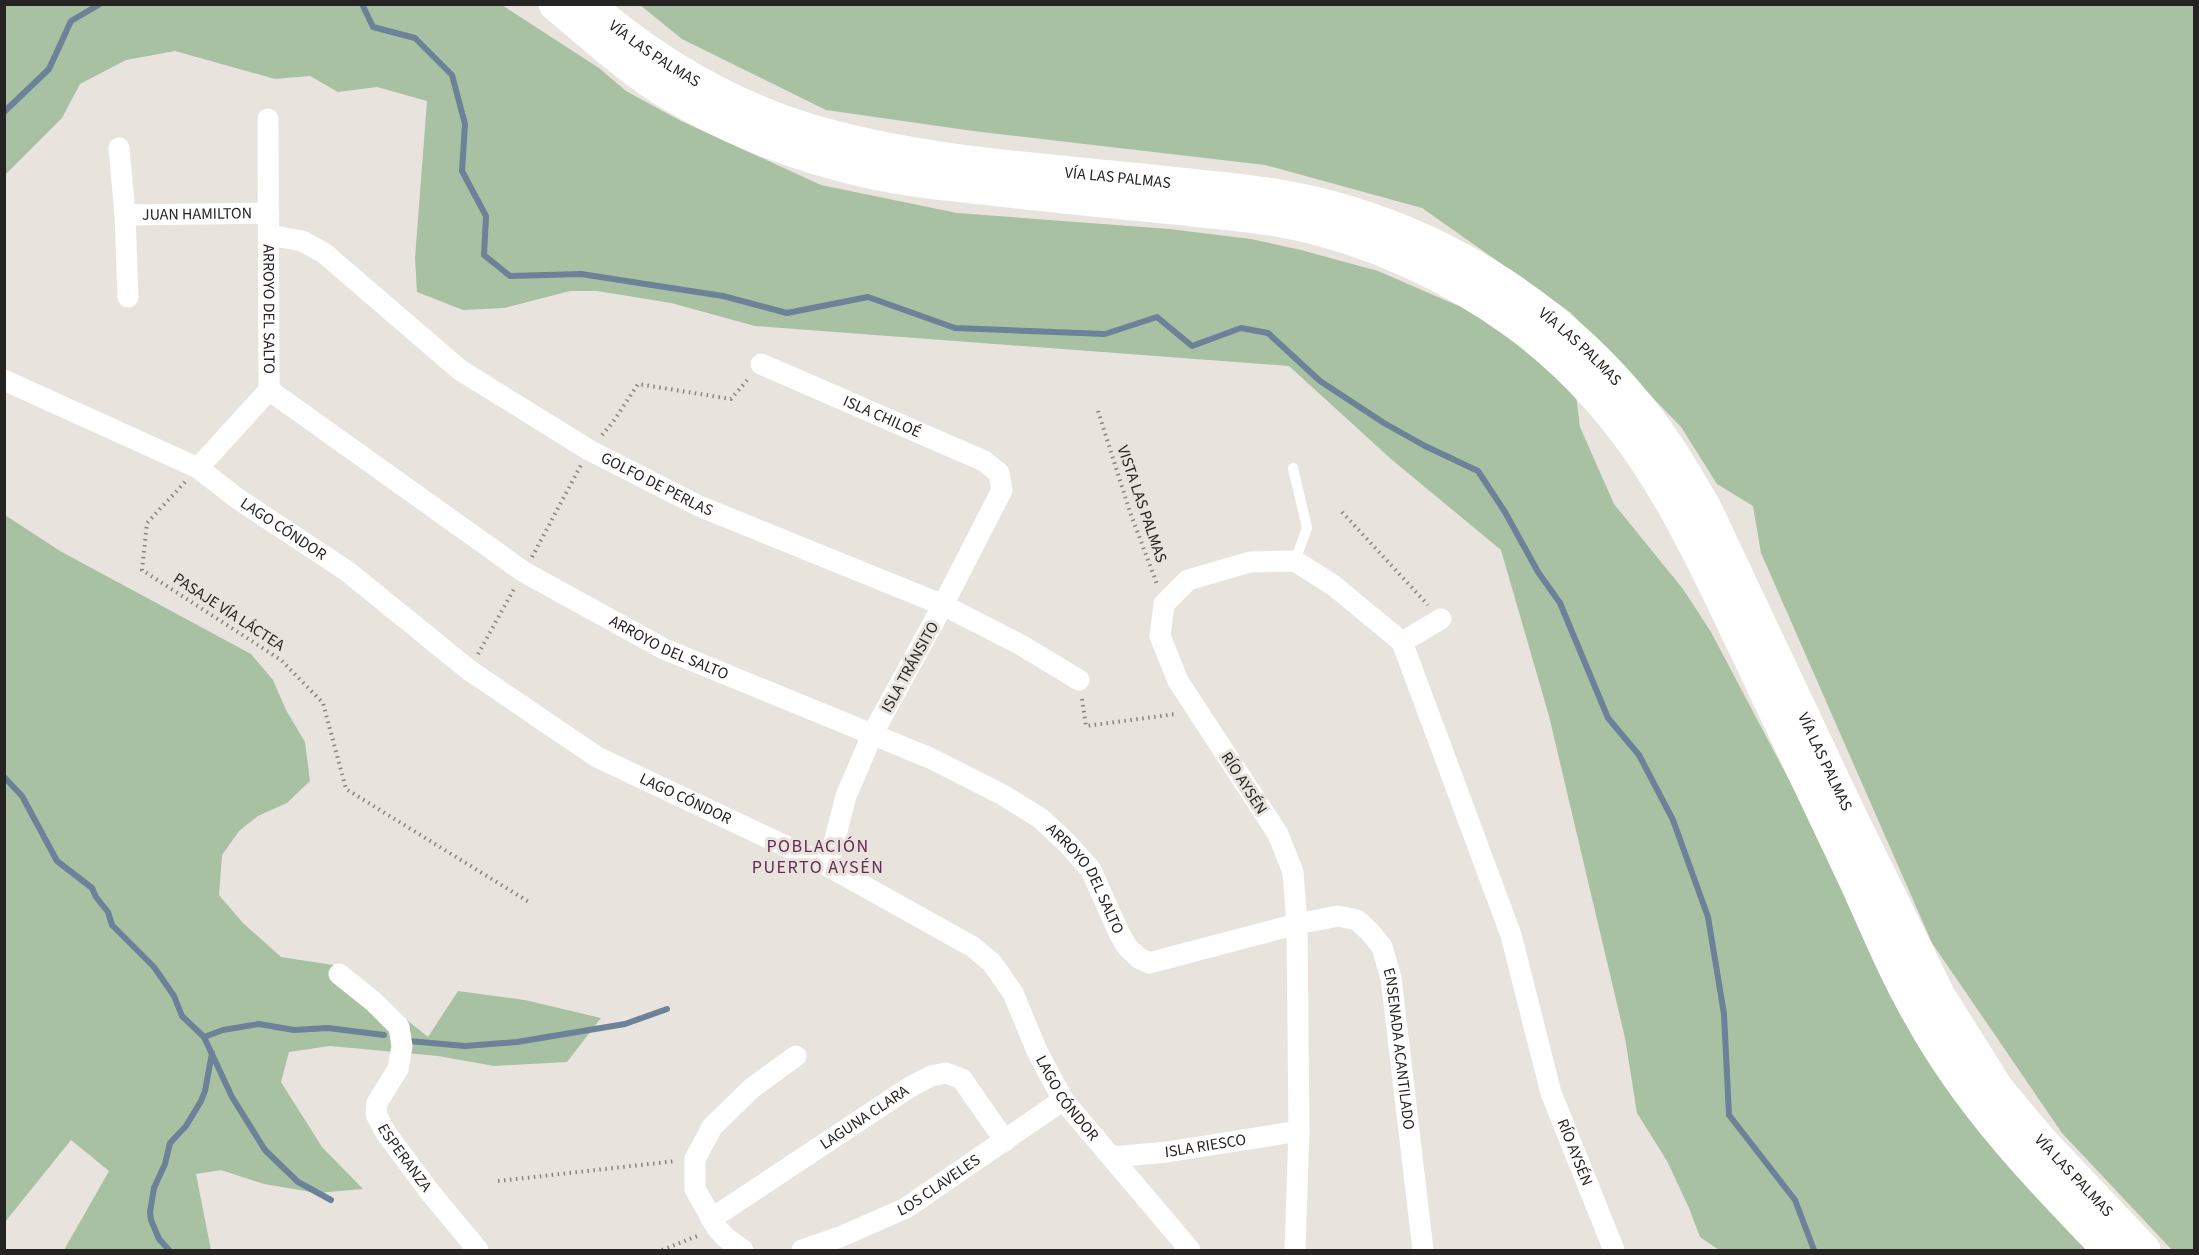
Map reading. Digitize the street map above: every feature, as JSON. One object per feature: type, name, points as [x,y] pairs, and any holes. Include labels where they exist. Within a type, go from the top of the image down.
[{"type":"highway","name":"VÍA LAS PALMAS","points":[[555,4],[630,66],[682,102],[774,144],[868,172],[1024,193],[1244,216],[1297,224],[1332,233],[1367,245],[1449,282],[1516,323],[1547,347],[1602,400],[1648,461],[1668,494],[1733,625],[1898,973],[1940,1052],[1987,1117],[2055,1195],[2109,1251]]},
{"type":"highway","name":"VÍA LAS PALMAS","points":[[586,4],[647,51],[690,78],[757,110],[807,129],[892,150],[987,164],[1265,193],[1330,207],[1430,243],[1472,265],[1521,296],[1559,325],[1589,352],[1630,396],[1726,526],[1849,813],[1919,957],[1950,1014],[1998,1090],[2041,1141],[2144,1251]]},
{"type":"street","name":"ARROYO DEL SALTO","points":[[268,119],[269,390],[524,572],[664,649],[930,758],[1003,795],[1040,818],[1068,843],[1091,870],[1119,933],[1128,948],[1139,958],[1149,963],[1297,924]]},
{"type":"street","points":[[119,148],[125,215],[128,297]]},
{"type":"street","name":"JUAN HAMILTON","points":[[125,215],[269,213]]},
{"type":"street","name":"GOLFO DE PERLAS","points":[[268,236],[302,241],[324,253],[460,370],[589,450],[699,506],[943,605],[1021,645],[1079,680]]},
{"type":"street","name":"ISLA CHILOÉ","points":[[760,364],[984,461],[999,473]]},
{"type":"street","name":"LAGO CÓNDOR","points":[[4,380],[198,468],[238,499],[347,571],[469,670],[597,757],[828,866],[973,947],[992,963],[1013,993],[1037,1051],[1063,1100],[1190,1251]]},
{"type":"street","points":[[198,468],[269,390]]},
{"type":"street","name":"ISLA TRÁNSITO","points":[[828,866],[846,796],[873,733],[943,605],[1002,490],[999,473]]},
{"type":"street","points":[[1164,604],[1188,580],[1250,562],[1296,561],[1333,585],[1402,642],[1441,619]]},
{"type":"street","name":"RÍO AYSÉN","points":[[1164,604],[1160,636],[1178,681],[1278,834],[1293,872],[1297,924],[1299,1131],[1295,1251]]},
{"type":"street","name":"RÍO AYSÉN","points":[[1402,642],[1511,935],[1551,1093],[1614,1251]]},
{"type":"street","name":"ENSENADA ACANTILADO","points":[[1297,924],[1338,916],[1357,920],[1382,947],[1390,978],[1423,1251]]},
{"type":"street","name":"ESPERANZA","points":[[339,974],[374,1002],[399,1027],[402,1046],[398,1069],[377,1102],[376,1114],[386,1134],[478,1251]]},
{"type":"street","points":[[743,1251],[725,1237],[714,1224],[695,1189],[695,1159],[712,1127],[752,1088],[796,1056]]},
{"type":"street","name":"LAGUNA CLARA","points":[[714,1224],[910,1087],[931,1076],[946,1073],[962,1080],[1005,1141]]},
{"type":"street","name":"LOS CLAVELES","points":[[802,1251],[906,1208],[1063,1100]]},
{"type":"street","name":"ISLA RIESCO","points":[[1112,1157],[1167,1152],[1299,1131]]},
{"type":"lane","points":[[1293,468],[1307,528],[1296,561]]},
{"type":"path","points":[[589,450],[613,422],[638,384],[731,399],[760,364]]},
{"type":"path","name":"VISTA LAS PALMAS","points":[[1098,411],[1130,512],[1164,604]]},
{"type":"path","name":"PASAJE VÍA LÁCTEA","points":[[198,468],[147,524],[142,570],[281,660],[323,703],[346,789],[529,902]]},
{"type":"path","points":[[1342,512],[1441,619]]},
{"type":"path","points":[[1079,680],[1086,726],[1198,711]]},
{"type":"path","points":[[498,1181],[695,1159]]},
{"type":"path","points":[[662,1251],[714,1224]]},
{"type":"green space","points":[[5,5],[502,5],[599,68],[626,91],[681,121],[821,185],[957,213],[1169,229],[1251,239],[1378,271],[1468,310],[1512,337],[1576,395],[1580,427],[1614,504],[1683,589],[1711,632],[1844,884],[2090,1250],[1719,1250],[1700,1237],[1667,1161],[1637,1113],[1625,1038],[1549,716],[1501,550],[1391,459],[1289,366],[755,326],[671,303],[597,291],[570,291],[504,308],[463,310],[417,292],[415,258],[427,101],[377,87],[338,92],[310,76],[275,79],[175,51],[126,60],[80,84],[62,118],[5,175]]},
{"type":"green space","points":[[640,5],[2194,5],[2194,1250],[2172,1250],[2062,1133],[1932,943],[1761,553],[1753,506],[1717,484],[1681,427],[1570,312],[1422,208],[1265,165],[973,131],[826,110],[682,39]]},
{"type":"green space","points":[[5,515],[60,551],[251,654],[273,680],[286,710],[305,742],[310,781],[287,803],[258,816],[239,831],[222,855],[219,895],[243,923],[281,957],[340,966],[428,1037],[458,991],[525,1000],[601,1018],[567,1062],[494,1066],[438,1056],[330,1046],[289,1052],[281,1082],[322,1147],[363,1189],[317,1193],[264,1184],[221,1170],[196,1174],[211,1250],[64,1250],[109,1171],[71,1140],[5,1222]]},
{"type":"waterway","points":[[4,112],[49,69],[71,21],[100,4]]},
{"type":"waterway","points":[[362,4],[373,27],[415,38],[452,75],[465,124],[462,171],[486,216],[484,255],[510,276],[581,274],[723,296],[787,313],[868,297],[955,328],[1105,334],[1157,317],[1192,346],[1241,328],[1268,333],[1320,381],[1384,423],[1425,446],[1478,471],[1505,512],[1538,572],[1560,603],[1608,718],[1639,755],[1673,820],[1708,917],[1724,1014],[1729,1115],[1795,1200],[1814,1250]]},
{"type":"waterway","points":[[4,777],[22,796],[57,861],[92,888],[108,912],[112,925],[154,967],[174,996],[182,1016],[204,1037],[232,1097],[265,1150],[298,1182],[331,1200]]},
{"type":"waterway","points":[[409,1041],[465,1046],[517,1042],[625,1024],[667,1009]]},
{"type":"waterway","points":[[204,1037],[223,1030],[259,1024],[294,1030],[328,1028],[384,1035]]},
{"type":"waterway","points":[[169,1250],[159,1239],[151,1220],[154,1188],[165,1164],[170,1143],[186,1126],[201,1101],[212,1053]]},
{"type":"district","name":"POBLACIÓN PUERTO AYSÉN","points":[[818,856]]}]
